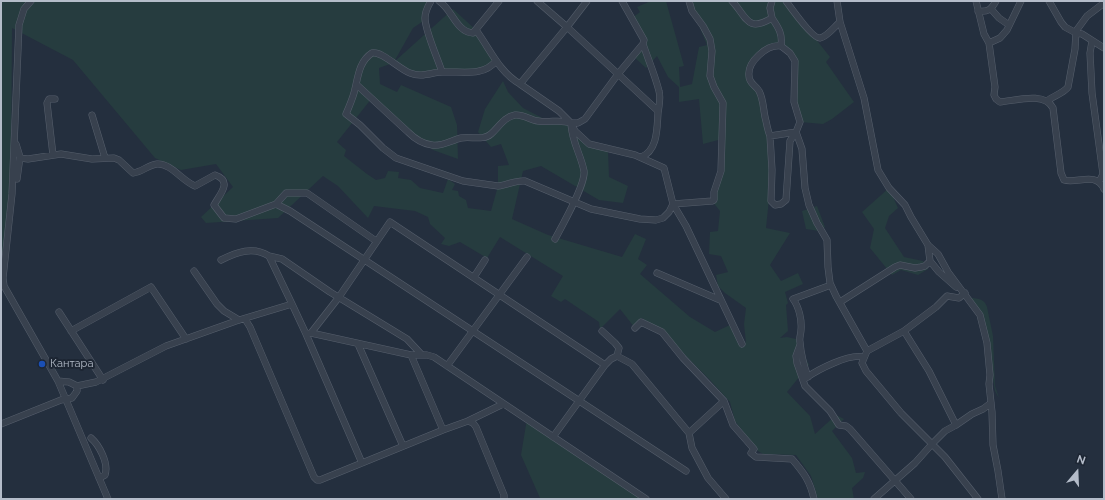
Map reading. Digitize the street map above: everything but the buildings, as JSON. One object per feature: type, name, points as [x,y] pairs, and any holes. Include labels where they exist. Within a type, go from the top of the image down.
[{"type":"street","points":[[31,1],[24,9],[19,25],[13,184],[3,278],[4,286],[58,381],[108,499]]},
{"type":"street","points":[[431,1],[427,7],[425,18],[430,38],[442,72]]},
{"type":"street","points":[[439,1],[447,7],[454,20],[469,33],[473,33],[476,30],[499,1]]},
{"type":"street","points":[[538,1],[658,111]]},
{"type":"street","points":[[520,84],[587,1]]},
{"type":"street","points":[[622,1],[644,40],[643,44],[659,91],[660,101],[658,111],[658,132],[656,139],[648,153],[641,157]]},
{"type":"street","points":[[673,204],[712,201],[715,188],[722,171],[723,103],[710,76],[712,51],[710,39],[692,11],[689,1]]},
{"type":"street","points":[[732,1],[751,23],[758,25],[772,18]]},
{"type":"street","points":[[772,1],[770,8],[772,18],[781,33],[781,46]]},
{"type":"street","points":[[786,1],[816,37],[821,38],[840,22]]},
{"type":"street","points":[[837,1],[840,22],[864,98],[878,170],[889,188],[905,205],[928,245],[938,254],[948,272],[980,315],[984,327],[988,352],[993,446],[1002,499]]},
{"type":"street","points":[[976,1],[984,34],[989,43],[995,87],[994,96],[997,101],[1002,102],[1012,99],[1042,98],[1047,101],[1053,108],[1061,173],[1064,180],[1071,181],[1088,179],[1099,182],[1104,188]]},
{"type":"street","points":[[978,11],[986,12],[991,9],[996,1]]},
{"type":"street","points":[[989,43],[1002,36],[1007,30],[1021,1]]},
{"type":"street","points":[[1049,1],[1061,22],[1066,27],[1076,33],[1082,34],[1104,48]]},
{"type":"street","points":[[1047,101],[1054,95],[1066,90],[1068,87],[1078,27],[1087,16],[1104,3]]},
{"type":"street","points":[[991,9],[999,18],[1009,25]]},
{"type":"street","points":[[476,30],[496,61],[509,76],[559,111],[571,123],[575,131],[589,144],[627,152],[664,168],[673,204],[686,226],[742,344]]},
{"type":"street","points":[[1092,41],[1090,53],[1092,93],[1103,174],[1099,182]]},
{"type":"street","points":[[356,85],[415,138],[431,145],[438,145],[463,138],[487,136],[491,134],[502,122],[513,115],[519,115],[540,122],[562,120],[571,123],[578,123],[585,119],[618,74],[643,44]]},
{"type":"street","points":[[778,45],[790,54],[795,61],[794,102],[800,122],[796,132],[790,142],[787,195],[784,202],[775,205],[771,201],[772,170],[770,136],[760,92],[750,82],[748,74],[750,64],[756,57],[768,49],[778,45]]},
{"type":"street","points":[[496,61],[489,68],[477,72],[442,72],[424,75],[410,73],[375,52],[369,55],[363,62],[352,101],[346,114],[396,158],[470,183],[504,186],[514,181],[525,181],[596,211],[640,219],[652,220],[663,218],[669,212],[673,204]]},
{"type":"street","points":[[53,155],[47,103],[49,99],[55,99]]},
{"type":"street","points":[[92,115],[105,158]]},
{"type":"street","points":[[555,239],[574,202],[584,175],[582,163],[571,134],[571,123]]},
{"type":"street","points":[[770,136],[796,132]]},
{"type":"street","points":[[796,132],[802,149],[805,188],[809,205],[827,240],[828,267],[831,286],[866,351]]},
{"type":"street","points":[[13,184],[17,180],[20,158],[17,147],[14,143]]},
{"type":"street","points":[[20,158],[28,159],[61,154],[92,159],[105,158],[119,160],[133,173],[154,165],[162,164],[195,186],[215,175],[220,177],[224,182],[225,187],[214,204],[224,218],[236,219],[276,204],[286,193],[307,193],[376,241]]},
{"type":"street","points":[[276,204],[306,222],[686,471]]},
{"type":"street","points":[[308,334],[339,297],[390,222],[605,366]]},
{"type":"street","points":[[928,245],[930,261],[944,276],[963,291]]},
{"type":"street","points":[[221,260],[233,254],[244,251],[256,251],[282,259],[339,297],[407,339],[421,354]]},
{"type":"street","points":[[269,256],[308,334],[362,463]]},
{"type":"street","points":[[447,366],[500,296],[527,257]]},
{"type":"street","points":[[474,277],[485,260]]},
{"type":"street","points":[[840,302],[894,267],[900,265],[915,268],[921,267],[925,266],[930,261]]},
{"type":"street","points":[[194,271],[217,304],[224,311],[242,320],[250,327],[314,477],[317,480],[468,421],[503,404]]},
{"type":"street","points":[[657,273],[720,300]]},
{"type":"street","points":[[808,377],[802,361],[800,345],[800,317],[797,305],[793,299],[831,286]]},
{"type":"street","points":[[71,331],[151,287],[186,339]]},
{"type":"street","points":[[963,291],[959,298],[947,296],[936,307],[904,331],[866,351],[862,363],[866,371],[901,413],[945,457],[978,499]]},
{"type":"street","points":[[58,381],[69,382],[77,386],[103,380],[160,349],[292,304]]},
{"type":"street","points":[[59,312],[103,380]]},
{"type":"street","points":[[635,328],[641,322],[662,332],[683,358],[724,401],[733,425],[754,449],[751,453],[756,457],[792,459],[805,474],[811,486],[814,499]]},
{"type":"street","points":[[553,437],[605,366],[611,359],[617,356],[619,348],[616,343],[602,331]]},
{"type":"street","points":[[904,331],[929,371],[956,425]]},
{"type":"street","points":[[308,334],[411,355],[421,354],[434,357],[646,499]]},
{"type":"street","points":[[358,344],[403,446]]},
{"type":"street","points":[[800,345],[796,356],[805,386],[830,411],[839,425],[846,426],[850,429],[911,499]]},
{"type":"street","points":[[411,355],[443,430]]},
{"type":"street","points":[[617,356],[632,364],[689,433],[692,448],[708,478],[726,499]]},
{"type":"street","points":[[805,386],[805,381],[808,377],[823,368],[856,356],[863,357]]},
{"type":"street","points":[[1,424],[65,399],[72,398],[75,396],[77,386]]},
{"type":"street","points":[[689,433],[724,401]]},
{"type":"street","points":[[874,499],[915,463],[945,431],[991,403]]},
{"type":"street","points":[[468,421],[473,423],[476,427],[504,495],[504,499]]},
{"type":"street","points":[[91,438],[97,443],[102,453],[106,469],[105,475],[99,478]]},
{"type":"green space","points":[[1,1],[430,1],[425,20],[413,28],[394,62],[453,9],[476,30],[496,61],[489,68],[415,75],[393,63],[379,68],[380,84],[397,92],[401,85],[451,107],[457,125],[458,159],[433,150],[372,98],[337,142],[346,150],[344,156],[376,180],[385,178],[388,171],[399,172],[398,178],[411,180],[420,188],[443,193],[448,179],[455,184],[452,190],[458,191],[459,196],[466,200],[468,208],[491,211],[498,186],[498,166],[509,165],[501,144],[491,147],[478,132],[485,109],[503,81],[508,92],[523,108],[554,124],[571,123],[573,134],[593,147],[608,151],[609,177],[628,186],[623,203],[599,200],[541,166],[523,171],[512,219],[548,235],[622,257],[635,234],[646,239],[638,259],[647,265],[640,274],[690,317],[715,332],[732,324],[746,343],[744,324],[746,308],[718,286],[716,275],[728,272],[721,256],[709,254],[710,232],[718,231],[720,211],[712,201],[719,179],[722,139],[703,144],[699,99],[679,102],[679,87],[668,77],[657,56],[646,68],[633,56],[643,44],[632,18],[640,12],[637,7],[651,1],[666,1],[684,66],[679,67],[680,87],[692,84],[699,47],[707,45],[689,1],[786,1],[830,57],[826,62],[854,102],[823,124],[800,122],[794,102],[795,65],[781,46],[768,49],[751,64],[752,84],[763,104],[772,170],[766,228],[790,233],[770,265],[781,281],[798,273],[803,284],[785,292],[788,303],[786,305],[788,331],[780,338],[787,337],[796,339],[809,365],[787,392],[810,416],[815,434],[836,415],[844,419],[832,431],[852,458],[856,473],[865,472],[863,478],[852,488],[854,499],[818,499],[811,476],[796,455],[763,454],[758,451],[735,421],[730,402],[662,332],[642,318],[635,328],[620,309],[600,329],[599,322],[565,299],[561,302],[551,296],[563,276],[500,237],[487,258],[460,242],[449,246],[441,244],[445,238],[430,224],[428,217],[415,211],[374,206],[368,218],[338,186],[323,176],[278,218],[206,223],[201,217],[233,187],[216,164],[181,170],[155,158],[73,60],[12,28],[11,183],[1,273]]},
{"type":"green space","points":[[889,188],[898,208],[889,216],[885,228],[904,257],[923,261],[928,269],[918,275],[901,270],[892,275],[870,248],[874,229],[862,212]]},
{"type":"green space","points":[[817,206],[825,227],[819,231],[806,229],[802,211]]},
{"type":"green space","points":[[967,297],[981,300],[987,307],[993,336],[995,386],[999,398],[995,391],[987,334]]},
{"type":"green space","points":[[527,419],[642,499],[540,498],[521,455]]},
{"type":"place","name":"Кантара","points":[[42,364]]}]
